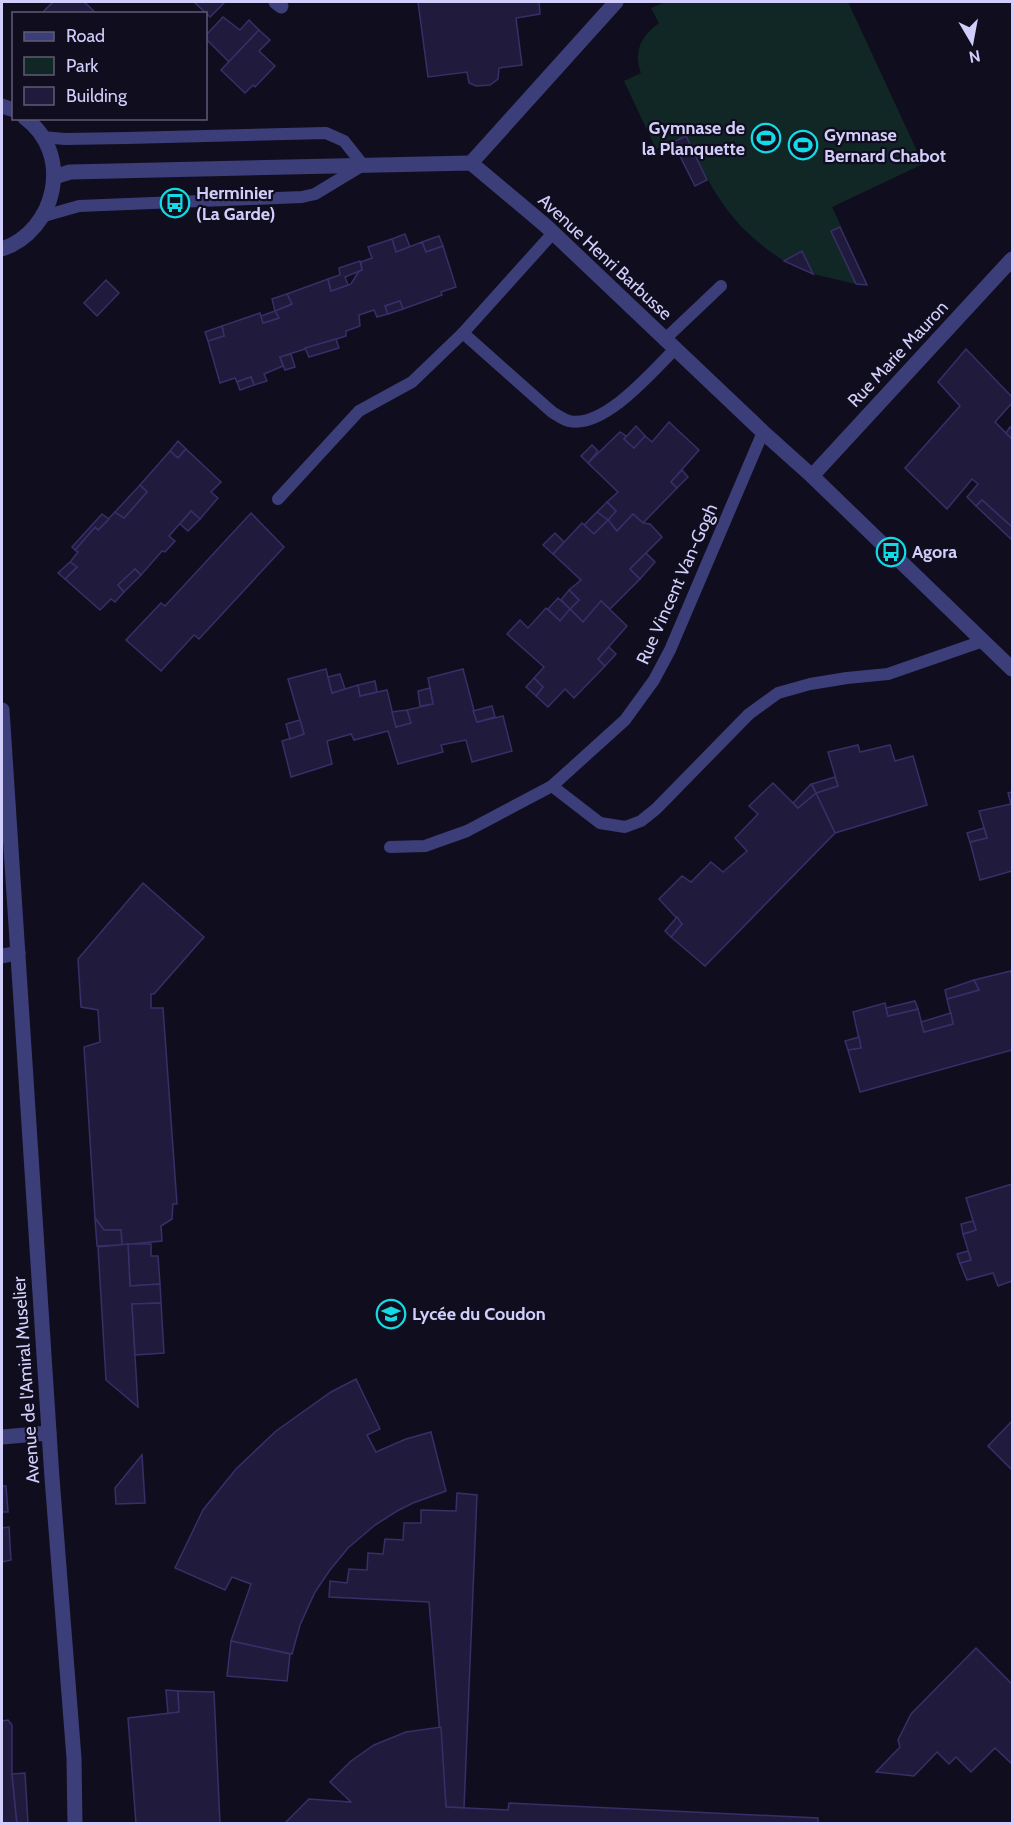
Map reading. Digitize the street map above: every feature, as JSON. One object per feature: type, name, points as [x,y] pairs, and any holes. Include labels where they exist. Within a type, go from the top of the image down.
[{"type":"street","points":[[54,177],[70,172],[471,163],[616,2]]},
{"type":"street","points":[[2,249],[12,246],[30,233],[44,216],[52,197],[54,177],[51,155],[42,137],[27,120]]},
{"type":"street","name":"Avenue Henri Barbusse","points":[[471,163],[553,233],[812,476],[1012,669]]},
{"type":"street","name":"Rue Marie Mauron","points":[[812,476],[1012,259]]},
{"type":"street","name":"Avenue de l'Amiral Muselier","points":[[2,711],[49,1433],[74,1758],[75,1824]]},
{"type":"street","points":[[2,956],[18,953]]},
{"type":"street","points":[[2,1437],[49,1433]]},
{"type":"street","name":"Avenue de l'Amiral Muselier","points":[[74,1758],[86,1824]]},
{"type":"lane","points":[[42,137],[127,138],[326,133],[344,141],[363,165],[315,194],[302,197],[79,206],[44,216]]},
{"type":"lane","points":[[278,499],[359,411],[412,382],[463,333],[553,233]]},
{"type":"lane","points":[[463,333],[552,412],[570,421],[596,418],[624,400],[721,286]]},
{"type":"lane","name":"Rue Vincent Van-Gogh","points":[[390,847],[425,846],[467,831],[552,786],[625,720],[654,680],[670,650],[763,432]]},
{"type":"lane","points":[[552,786],[600,823],[625,827],[641,821],[656,809],[749,714],[778,693],[838,680],[888,674],[983,641]]},
{"type":"green space","name":"Gymnase Bernard Chabot","points":[[666,2],[848,2],[923,164],[832,207],[841,226],[831,231],[856,284],[813,274],[802,251],[784,261],[765,248],[724,206],[686,136],[656,149],[624,81],[641,73],[638,58],[640,45],[647,33],[659,23],[651,8]]},
{"type":"building","points":[[53,2],[84,2],[95,12],[43,12]]},
{"type":"building","points":[[194,2],[225,2],[210,17]]},
{"type":"building","points":[[418,2],[539,2],[540,14],[516,18],[522,65],[499,68],[498,79],[490,85],[476,86],[469,83],[467,72],[428,77]]},
{"type":"building","points":[[223,17],[240,30],[249,20],[259,30],[229,62],[207,40],[207,34]]},
{"type":"building","points":[[259,30],[270,40],[259,51],[275,66],[255,87],[253,85],[245,93],[221,70]]},
{"type":"building","points":[[686,136],[707,180],[695,186],[673,142]]},
{"type":"building","points":[[840,227],[867,285],[856,284],[831,231]]},
{"type":"building","points":[[405,234],[410,247],[396,252],[392,239]]},
{"type":"building","points":[[439,236],[443,246],[426,252],[422,242]]},
{"type":"building","points":[[392,239],[396,252],[422,242],[426,252],[443,246],[456,287],[441,292],[442,295],[403,309],[400,301],[385,306],[388,314],[377,317],[374,310],[359,315],[360,326],[346,331],[346,336],[280,357],[283,366],[264,374],[267,381],[254,385],[251,377],[237,382],[235,378],[220,383],[208,341],[224,336],[222,326],[260,313],[263,323],[279,318],[275,311],[292,304],[287,294],[328,279],[331,291],[351,284],[362,270],[361,262],[372,258],[368,247]]},
{"type":"building","points":[[802,251],[813,274],[784,261]]},
{"type":"building","points":[[360,261],[362,270],[345,277],[348,285],[331,291],[328,279],[340,275],[339,268]]},
{"type":"building","points":[[106,280],[119,293],[97,316],[84,303]]},
{"type":"building","points":[[287,294],[292,304],[275,311],[272,299]]},
{"type":"building","points":[[400,301],[403,309],[388,314],[385,306]]},
{"type":"building","points":[[275,311],[279,318],[263,323],[261,316]]},
{"type":"building","points":[[222,326],[224,336],[208,341],[205,332]]},
{"type":"building","points":[[336,339],[339,348],[309,357],[305,348]]},
{"type":"building","points":[[966,349],[1012,397],[1012,403],[995,422],[1012,439],[1012,527],[982,500],[976,506],[967,497],[978,484],[972,479],[947,509],[905,468],[960,406],[938,382]]},
{"type":"building","points":[[291,354],[295,367],[285,370],[280,357]]},
{"type":"building","points":[[251,377],[254,385],[240,390],[237,382]]},
{"type":"building","points":[[669,422],[699,450],[671,482],[677,488],[643,523],[633,514],[617,531],[608,520],[616,511],[607,502],[618,492],[588,463],[620,432],[626,436],[624,439],[634,448],[645,436],[652,442]]},
{"type":"building","points":[[636,426],[645,436],[634,448],[624,439]]},
{"type":"building","points":[[1010,427],[1012,429],[1012,439],[1006,433]]},
{"type":"building","points":[[178,441],[186,449],[178,458],[170,451]]},
{"type":"building","points":[[592,445],[598,451],[588,463],[581,456]]},
{"type":"building","points":[[186,449],[221,482],[211,492],[218,498],[200,519],[191,511],[169,536],[175,541],[165,552],[162,551],[141,575],[135,569],[118,585],[124,592],[115,602],[111,599],[100,610],[65,579],[77,567],[70,562],[78,552],[75,550],[95,527],[98,530],[115,512],[124,518],[147,492],[140,485],[170,451],[178,458]]},
{"type":"building","points":[[682,470],[688,477],[677,488],[671,482]]},
{"type":"building","points":[[140,485],[147,492],[124,518],[115,512]]},
{"type":"building","points":[[982,500],[1012,527],[1012,540],[976,506]]},
{"type":"building","points":[[607,502],[616,511],[608,520],[597,512]]},
{"type":"building","points":[[191,511],[200,519],[188,531],[180,524]]},
{"type":"building","points":[[597,512],[608,520],[594,534],[584,525]]},
{"type":"building","points":[[251,513],[284,547],[199,639],[194,635],[161,671],[126,640],[161,603],[165,606]]},
{"type":"building","points":[[102,514],[109,519],[98,530],[95,527],[75,550],[72,547]]},
{"type":"building","points":[[633,514],[643,523],[650,524],[662,537],[630,569],[640,579],[610,609],[601,601],[583,622],[570,609],[579,600],[569,590],[581,580],[553,554],[582,523],[594,534],[608,520],[617,531]]},
{"type":"building","points":[[555,533],[564,542],[553,554],[543,545]]},
{"type":"building","points":[[646,553],[655,562],[640,579],[630,569]]},
{"type":"building","points":[[70,562],[77,567],[65,579],[58,573]]},
{"type":"building","points":[[135,569],[141,575],[124,592],[118,585]]},
{"type":"building","points":[[569,590],[579,600],[570,609],[561,600]]},
{"type":"building","points":[[558,598],[570,609],[560,621],[548,609]]},
{"type":"building","points":[[601,601],[627,626],[598,659],[605,666],[574,698],[565,689],[548,707],[536,696],[543,687],[534,678],[544,667],[507,634],[520,620],[528,628],[546,608],[560,621],[570,609],[583,622]]},
{"type":"building","points":[[609,647],[616,654],[605,666],[598,659]]},
{"type":"building","points":[[326,669],[332,693],[358,685],[360,696],[387,690],[396,727],[411,723],[407,710],[433,704],[428,678],[463,669],[477,722],[503,716],[512,751],[472,762],[466,740],[441,745],[443,752],[398,764],[388,731],[354,740],[351,734],[327,741],[332,764],[291,777],[282,741],[304,734],[288,679]]},
{"type":"building","points":[[340,674],[345,689],[332,693],[328,677]]},
{"type":"building","points":[[534,678],[543,687],[536,696],[526,687]]},
{"type":"building","points":[[375,681],[377,692],[360,696],[358,685]]},
{"type":"building","points":[[430,688],[433,704],[420,706],[418,691]]},
{"type":"building","points":[[492,706],[495,717],[477,722],[473,711]]},
{"type":"building","points":[[407,710],[411,723],[396,727],[392,712]]},
{"type":"building","points":[[300,720],[304,734],[290,739],[286,724]]},
{"type":"building","points":[[858,745],[860,752],[890,745],[895,761],[913,756],[927,805],[835,833],[816,793],[838,786],[828,752]]},
{"type":"building","points":[[835,777],[838,786],[816,793],[812,784]]},
{"type":"building","points":[[773,783],[798,808],[816,793],[835,833],[705,966],[671,937],[682,924],[659,899],[682,876],[691,882],[711,862],[723,872],[747,851],[735,838],[758,814],[749,806]]},
{"type":"building","points":[[811,784],[816,793],[798,808],[793,803]]},
{"type":"building","points":[[1012,792],[1012,871],[980,880],[970,842],[987,838],[979,811],[1011,804],[1008,793]]},
{"type":"building","points":[[984,828],[987,838],[970,842],[967,833]]},
{"type":"building","points":[[143,883],[204,937],[154,994],[151,994],[151,1008],[163,1008],[177,1204],[173,1204],[172,1219],[161,1226],[162,1241],[122,1245],[121,1230],[104,1230],[95,1218],[84,1047],[100,1042],[98,1010],[81,1007],[78,959]]},
{"type":"building","points":[[677,917],[682,924],[671,937],[665,931]]},
{"type":"building","points":[[1011,971],[1012,1050],[860,1092],[848,1050],[861,1048],[853,1012],[885,1003],[888,1016],[918,1009],[924,1032],[953,1024],[947,999],[979,990],[974,980]]},
{"type":"building","points":[[974,980],[979,990],[947,999],[945,990]]},
{"type":"building","points":[[915,1001],[918,1009],[888,1016],[886,1008]]},
{"type":"building","points":[[951,1013],[953,1024],[924,1032],[921,1022]]},
{"type":"building","points":[[859,1037],[861,1048],[848,1050],[845,1041]]},
{"type":"building","points":[[1012,1184],[1012,1281],[998,1286],[993,1273],[967,1280],[960,1263],[971,1260],[963,1234],[976,1230],[966,1198]]},
{"type":"building","points":[[95,1218],[104,1230],[121,1230],[122,1245],[97,1246]]},
{"type":"building","points":[[973,1221],[976,1230],[963,1234],[961,1224]]},
{"type":"building","points":[[128,1244],[151,1244],[151,1256],[158,1256],[160,1284],[130,1286]]},
{"type":"building","points":[[128,1244],[130,1286],[160,1284],[161,1303],[132,1304],[138,1407],[106,1380],[98,1247]]},
{"type":"building","points":[[968,1251],[971,1260],[960,1263],[957,1254]]},
{"type":"building","points":[[161,1303],[164,1353],[135,1355],[132,1304]]},
{"type":"building","points":[[356,1379],[380,1429],[367,1435],[376,1452],[406,1439],[431,1432],[446,1491],[397,1511],[375,1525],[348,1548],[315,1592],[300,1625],[292,1654],[231,1641],[251,1584],[232,1577],[225,1590],[175,1568],[203,1510],[236,1469],[276,1431],[331,1392]]},
{"type":"building","points":[[1012,1421],[1012,1470],[988,1446]]},
{"type":"building","points":[[142,1455],[145,1503],[116,1504],[115,1488]]},
{"type":"building","points":[[2,1486],[6,1486],[8,1512],[2,1512]]},
{"type":"building","points":[[457,1493],[477,1495],[464,1808],[446,1807],[429,1602],[329,1597],[330,1581],[347,1583],[349,1569],[367,1570],[368,1553],[383,1554],[385,1539],[403,1540],[404,1523],[421,1523],[421,1510],[456,1511]]},
{"type":"building","points":[[9,1527],[11,1560],[2,1562],[2,1528]]},
{"type":"building","points":[[231,1641],[290,1654],[287,1681],[227,1676]]},
{"type":"building","points":[[976,1648],[1012,1684],[1012,1764],[995,1748],[971,1772],[956,1757],[949,1764],[937,1752],[914,1776],[876,1772],[900,1747],[898,1740],[911,1714]]},
{"type":"building","points":[[166,1690],[178,1691],[179,1712],[168,1714]]},
{"type":"building","points":[[178,1691],[214,1692],[220,1824],[136,1824],[128,1718],[179,1712]]},
{"type":"building","points":[[8,1720],[12,1725],[12,1774],[17,1824],[2,1824],[2,1721]]},
{"type":"building","points":[[441,1727],[446,1807],[508,1810],[509,1803],[818,1818],[818,1824],[284,1824],[309,1799],[351,1802],[330,1782],[351,1761],[374,1745],[406,1732]]},
{"type":"building","points":[[25,1773],[28,1824],[17,1824],[12,1774]]},
{"type":"place","name":"Gymnase de la Planquette","points":[[766,138]]},
{"type":"place","name":"Gymnase Bernard Chabot","points":[[803,145]]},
{"type":"place","name":"Herminier (La Garde)","points":[[175,203]]},
{"type":"place","name":"Agora","points":[[891,552]]},
{"type":"place","name":"Lycée du Coudon","points":[[391,1314]]}]
